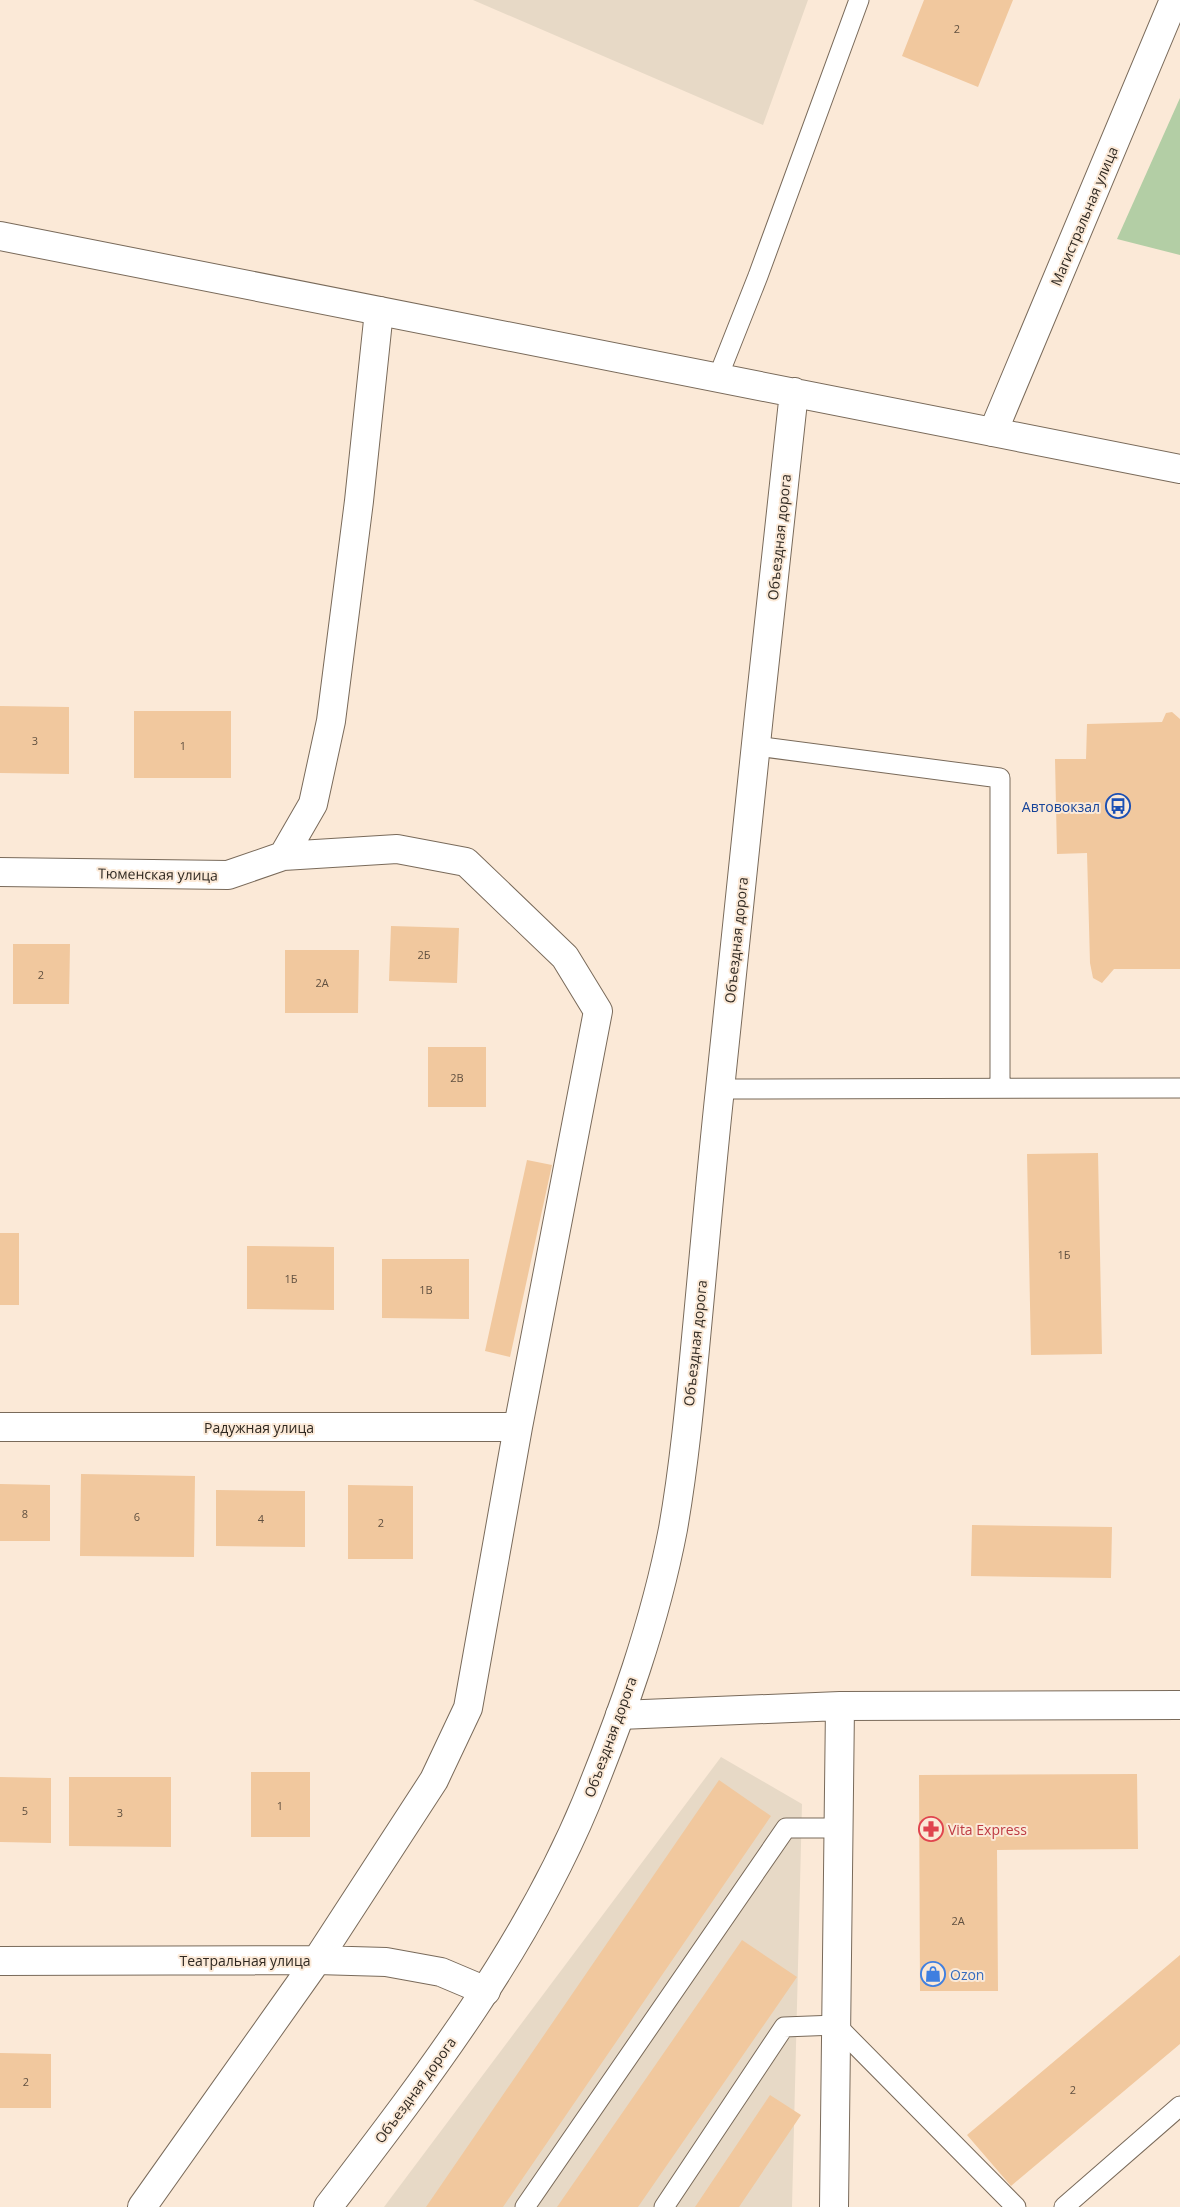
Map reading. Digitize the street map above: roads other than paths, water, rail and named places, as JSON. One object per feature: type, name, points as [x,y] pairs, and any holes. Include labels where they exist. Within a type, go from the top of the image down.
[{"type":"street","name":"Магистральная улица","points":[[993,432],[1174,0]]},
{"type":"street","points":[[0,236],[1180,469]]},
{"type":"street","points":[[283,856],[313,804],[331,721],[359,501],[379,311]]},
{"type":"street","name":"Объездная дорога","points":[[328,2207],[402,2111],[486,1991],[540,1898],[584,1808],[620,1716],[652,1620],[673,1528],[690,1401],[720,1089],[794,392]]},
{"type":"street","name":"Тюменская улица","points":[[0,872],[228,874],[283,856],[397,849],[466,862],[565,957],[598,1011],[518,1427],[468,1708],[434,1780],[317,1960],[142,2207]]},
{"type":"street","name":"Радужная улица","points":[[0,1427],[518,1427]]},
{"type":"street","points":[[620,1716],[840,1706],[1180,1705]]},
{"type":"street","points":[[834,2207],[840,1706]]},
{"type":"street","name":"Театральная улица","points":[[0,1961],[317,1960],[386,1962],[440,1972],[486,1991]]},
{"type":"lane","points":[[718,377],[758,276],[859,0]]},
{"type":"lane","points":[[756,746],[1000,778],[1000,1088]]},
{"type":"lane","points":[[720,1089],[1180,1088]]},
{"type":"lane","points":[[525,2207],[786,1828],[838,1828]]},
{"type":"lane","points":[[664,2207],[784,2027],[836,2025],[1016,2207]]},
{"type":"lane","points":[[1064,2207],[1180,2106]]},
{"type":"place","name":"Автовокзал","points":[[1118,806]]},
{"type":"place","name":"Vita Express","points":[[931,1829]]},
{"type":"place","name":"Ozon","points":[[933,1974]]}]
